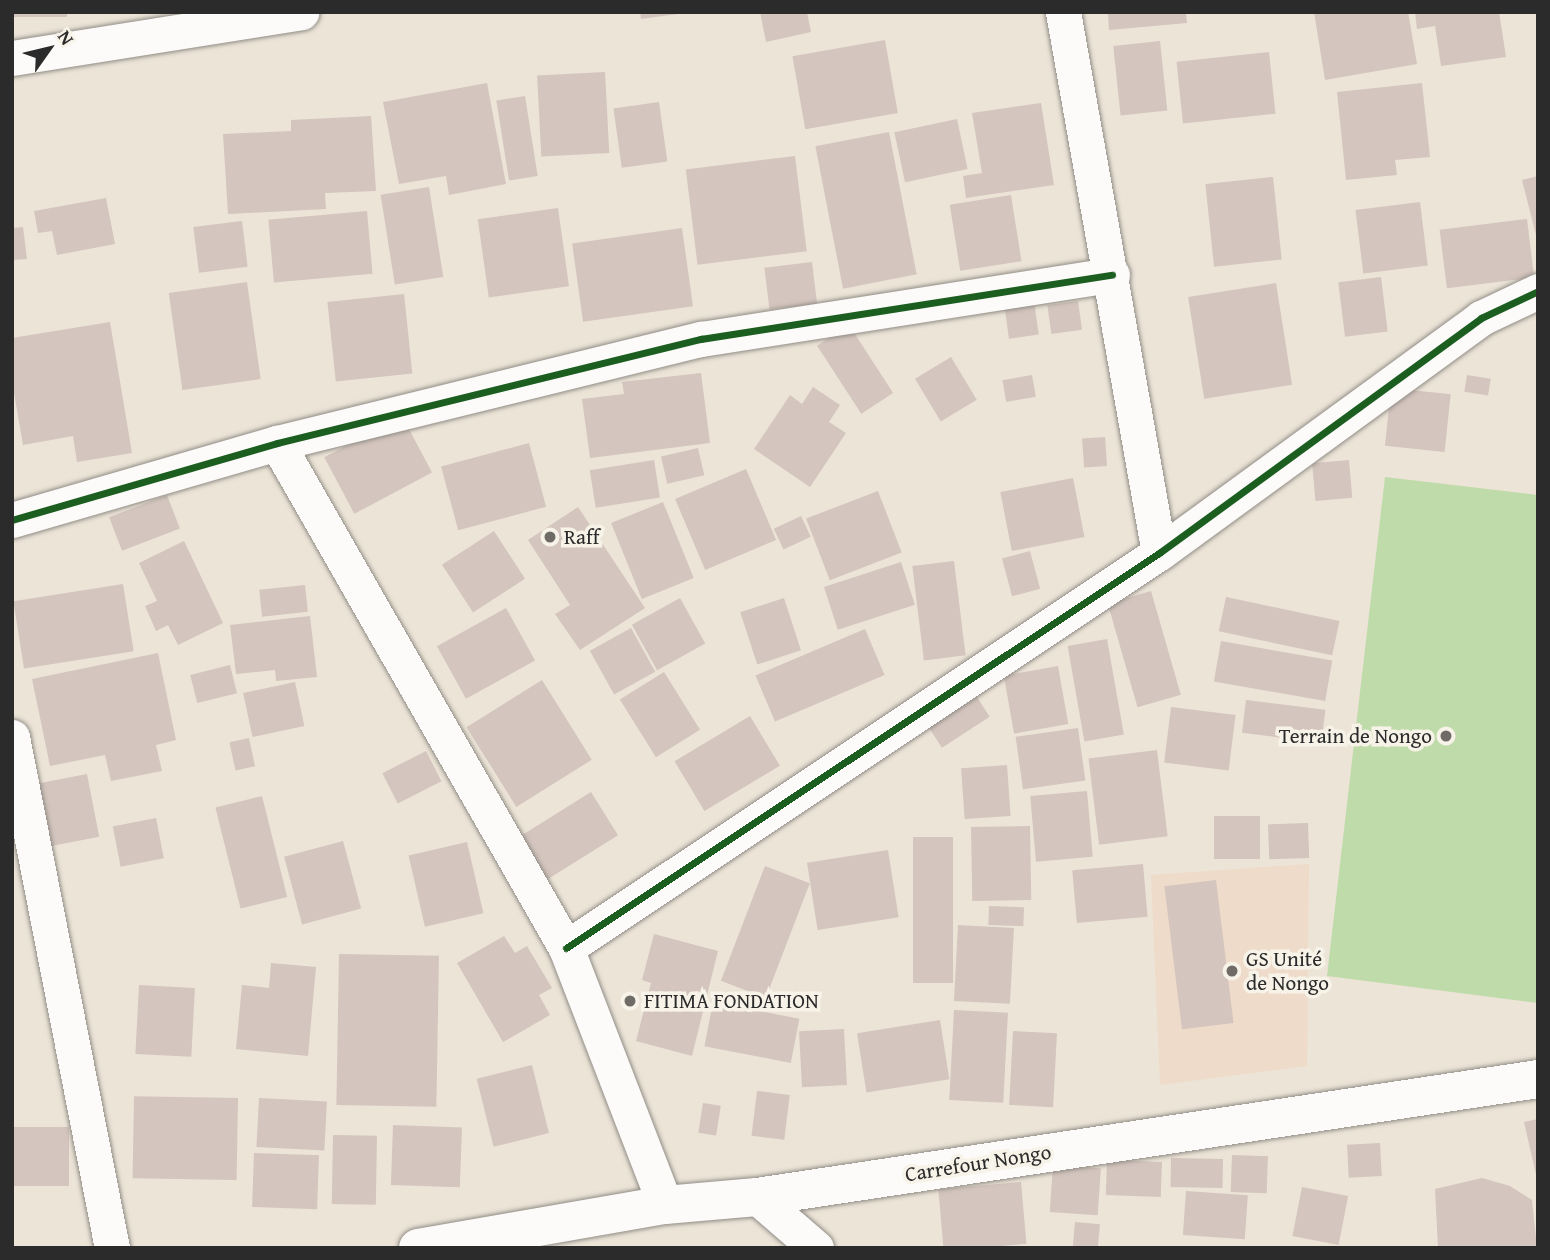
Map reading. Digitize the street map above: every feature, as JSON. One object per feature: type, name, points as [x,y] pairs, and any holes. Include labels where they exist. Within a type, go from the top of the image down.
[{"type":"main road","name":"Carrefour Nongo","points":[[418,1248],[665,1205],[757,1197],[1538,1079]]},
{"type":"street","points":[[12,58],[301,12]]},
{"type":"street","points":[[1063,12],[1112,275],[1159,553]]},
{"type":"street","points":[[12,520],[277,443],[701,339],[1112,275]]},
{"type":"street","points":[[566,948],[1159,553],[1480,318],[1538,291]]},
{"type":"street","points":[[277,443],[566,948],[665,1205]]},
{"type":"street","points":[[12,737],[112,1248]]},
{"type":"street","points":[[757,1197],[816,1248]]},
{"type":"shaded area","name":"GS Unité de Nongo","points":[[1309,864],[1307,1066],[1160,1085],[1151,875]]},
{"type":"green space","name":"Terrain de Nongo","points":[[1385,477],[1538,495],[1538,1003],[1327,976]]},
{"type":"building","points":[[12,12],[67,12],[67,17],[12,17]]},
{"type":"building","points":[[640,12],[678,12],[678,14],[641,19]]},
{"type":"building","points":[[760,12],[807,12],[811,32],[766,42]]},
{"type":"building","points":[[1108,12],[1186,12],[1187,23],[1109,30]]},
{"type":"building","points":[[1314,12],[1408,12],[1417,64],[1325,80]]},
{"type":"building","points":[[1415,12],[1499,12],[1506,57],[1441,66],[1435,26],[1417,29]]},
{"type":"building","points":[[885,40],[898,113],[805,129],[792,56]]},
{"type":"building","points":[[1160,41],[1167,111],[1121,116],[1113,46]]},
{"type":"building","points":[[1269,52],[1275,114],[1183,123],[1177,62]]},
{"type":"building","points":[[605,72],[609,153],[541,156],[537,76]]},
{"type":"building","points":[[487,83],[506,184],[449,195],[446,176],[399,184],[383,102]]},
{"type":"building","points":[[1422,83],[1430,157],[1395,160],[1397,175],[1346,180],[1337,92]]},
{"type":"building","points":[[525,96],[538,176],[509,181],[496,101]]},
{"type":"building","points":[[659,102],[667,161],[622,168],[613,108]]},
{"type":"building","points":[[1041,103],[1054,185],[966,198],[963,176],[982,173],[972,113]]},
{"type":"building","points":[[371,116],[376,191],[325,193],[326,209],[228,214],[223,134],[291,131],[291,120]]},
{"type":"building","points":[[957,119],[968,169],[905,182],[894,132]]},
{"type":"building","points":[[889,132],[917,274],[843,289],[815,146]]},
{"type":"building","points":[[795,156],[807,251],[698,265],[686,169]]},
{"type":"building","points":[[1538,176],[1538,239],[1537,239],[1522,180]]},
{"type":"building","points":[[1273,177],[1282,260],[1214,267],[1205,184]]},
{"type":"building","points":[[429,187],[443,277],[395,285],[381,195]]},
{"type":"building","points":[[1011,195],[1021,261],[960,271],[950,205]]},
{"type":"building","points":[[106,198],[115,244],[57,255],[52,231],[38,233],[34,211]]},
{"type":"building","points":[[1420,202],[1428,266],[1363,273],[1355,210]]},
{"type":"building","points":[[558,208],[569,286],[489,298],[478,219]]},
{"type":"building","points":[[367,211],[372,274],[274,282],[268,220]]},
{"type":"building","points":[[1527,219],[1534,278],[1447,288],[1440,230]]},
{"type":"building","points":[[242,221],[248,267],[199,273],[193,227]]},
{"type":"building","points":[[23,227],[27,259],[12,260],[12,228]]},
{"type":"building","points":[[682,228],[693,306],[583,322],[572,243]]},
{"type":"building","points":[[812,262],[817,304],[769,310],[764,268]]},
{"type":"building","points":[[1381,277],[1388,332],[1345,337],[1338,282]]},
{"type":"building","points":[[247,282],[261,379],[182,390],[169,293]]},
{"type":"building","points":[[1276,283],[1292,385],[1204,399],[1188,297]]},
{"type":"building","points":[[404,294],[412,374],[336,382],[327,302]]},
{"type":"building","points":[[1033,294],[1039,335],[1009,339],[1003,298]]},
{"type":"building","points":[[1078,301],[1082,330],[1051,334],[1047,305]]},
{"type":"building","points":[[110,322],[132,453],[77,462],[73,436],[23,445],[12,381],[12,338]]},
{"type":"building","points":[[849,325],[893,393],[861,414],[817,346]]},
{"type":"building","points":[[951,357],[977,400],[941,421],[915,379]]},
{"type":"building","points":[[701,373],[710,443],[590,458],[582,399],[624,394],[622,382]]},
{"type":"building","points":[[1032,375],[1036,397],[1006,402],[1002,380]]},
{"type":"building","points":[[1467,375],[1491,379],[1488,396],[1464,392]]},
{"type":"building","points":[[813,387],[840,405],[829,422],[846,433],[810,487],[754,449],[790,395],[802,404]]},
{"type":"building","points":[[1391,388],[1451,394],[1445,452],[1385,446]]},
{"type":"building","points":[[402,416],[432,473],[354,514],[324,457]]},
{"type":"building","points":[[1105,437],[1107,466],[1084,468],[1082,439]]},
{"type":"building","points":[[529,443],[546,507],[458,530],[441,467]]},
{"type":"building","points":[[698,448],[704,475],[667,484],[661,457]]},
{"type":"building","points":[[654,460],[660,498],[596,508],[590,470]]},
{"type":"building","points":[[1349,460],[1352,498],[1315,501],[1312,463]]},
{"type":"building","points":[[746,469],[776,540],[705,570],[675,499]]},
{"type":"building","points":[[1073,478],[1084,537],[1012,551],[1000,492]]},
{"type":"building","points":[[878,491],[902,553],[830,580],[806,519]]},
{"type":"building","points":[[167,495],[180,529],[122,551],[109,517]]},
{"type":"building","points":[[663,502],[694,578],[642,599],[611,523]]},
{"type":"building","points":[[578,507],[645,608],[580,650],[555,614],[570,605],[528,540]]},
{"type":"building","points":[[801,516],[811,537],[784,550],[774,529]]},
{"type":"building","points":[[494,531],[525,579],[473,613],[442,565]]},
{"type":"building","points":[[184,541],[223,623],[178,645],[168,625],[156,631],[145,606],[157,601],[139,563]]},
{"type":"building","points":[[1030,551],[1040,589],[1012,596],[1002,559]]},
{"type":"building","points":[[954,561],[966,655],[924,660],[912,566]]},
{"type":"building","points":[[901,562],[915,605],[838,630],[824,587]]},
{"type":"building","points":[[123,584],[134,651],[24,669],[13,601]]},
{"type":"building","points":[[305,585],[308,612],[262,617],[259,590]]},
{"type":"building","points":[[1151,591],[1181,695],[1138,707],[1108,603]]},
{"type":"building","points":[[1226,597],[1339,621],[1332,655],[1219,631]]},
{"type":"building","points":[[680,598],[705,643],[657,670],[632,625]]},
{"type":"building","points":[[784,598],[801,650],[757,665],[740,612]]},
{"type":"building","points":[[506,608],[535,660],[466,699],[437,646]]},
{"type":"building","points":[[310,616],[317,677],[276,681],[275,670],[236,674],[230,625]]},
{"type":"building","points":[[631,628],[655,672],[614,695],[590,651]]},
{"type":"building","points":[[865,629],[885,675],[775,722],[755,675]]},
{"type":"building","points":[[1107,639],[1124,735],[1084,741],[1068,646]]},
{"type":"building","points":[[1221,641],[1332,661],[1325,701],[1214,681]]},
{"type":"building","points":[[158,653],[176,740],[156,745],[162,771],[111,781],[105,755],[50,766],[32,679]]},
{"type":"building","points":[[230,665],[237,693],[197,703],[190,675]]},
{"type":"building","points":[[1058,666],[1068,724],[1014,734],[1004,676]]},
{"type":"building","points":[[664,672],[700,730],[656,757],[620,700]]},
{"type":"building","points":[[542,680],[592,760],[516,807],[467,727]]},
{"type":"building","points":[[295,682],[304,726],[253,737],[243,693]]},
{"type":"building","points":[[975,694],[990,717],[942,748],[927,725]]},
{"type":"building","points":[[1246,700],[1325,710],[1321,743],[1242,733]]},
{"type":"building","points":[[1171,707],[1236,715],[1229,771],[1164,763]]},
{"type":"building","points":[[750,716],[780,766],[704,811],[675,761]]},
{"type":"building","points":[[1078,728],[1085,780],[1023,789],[1016,737]]},
{"type":"building","points":[[249,738],[255,766],[235,771],[229,742]]},
{"type":"building","points":[[1157,750],[1168,836],[1099,845],[1089,758]]},
{"type":"building","points":[[426,751],[441,781],[398,804],[382,773]]},
{"type":"building","points":[[1007,765],[1011,816],[965,819],[961,768]]},
{"type":"building","points":[[87,774],[99,837],[50,846],[38,784]]},
{"type":"building","points":[[1087,791],[1093,857],[1036,862],[1030,796]]},
{"type":"building","points":[[591,792],[618,835],[540,884],[513,841]]},
{"type":"building","points":[[262,796],[287,897],[241,909],[215,808]]},
{"type":"building","points":[[1214,816],[1260,816],[1260,859],[1214,859]]},
{"type":"building","points":[[156,818],[164,858],[121,867],[113,826]]},
{"type":"building","points":[[1308,823],[1309,858],[1269,859],[1268,824]]},
{"type":"building","points":[[1030,826],[1031,900],[972,901],[971,827]]},
{"type":"building","points":[[913,837],[953,837],[953,983],[913,983]]},
{"type":"building","points":[[343,841],[361,909],[302,924],[284,857]]},
{"type":"building","points":[[467,842],[483,913],[425,927],[409,855]]},
{"type":"building","points":[[888,850],[899,917],[818,930],[807,863]]},
{"type":"building","points":[[1143,864],[1148,917],[1077,923],[1072,870]]},
{"type":"building","points":[[765,866],[810,883],[766,998],[721,981]]},
{"type":"building","points":[[1216,880],[1234,1023],[1182,1029],[1164,886]]},
{"type":"building","points":[[989,906],[1024,907],[1023,926],[988,925]]},
{"type":"building","points":[[958,925],[1014,928],[1010,1004],[954,1001]]},
{"type":"building","points":[[654,934],[718,951],[692,1056],[636,1041],[651,983],[642,980]]},
{"type":"building","points":[[504,936],[515,953],[527,946],[552,988],[539,995],[550,1015],[503,1042],[457,963]]},
{"type":"building","points":[[339,954],[439,956],[436,1107],[336,1105]]},
{"type":"building","points":[[271,963],[316,967],[308,1056],[236,1049],[242,985],[269,988]]},
{"type":"building","points":[[139,985],[195,988],[191,1057],[135,1054]]},
{"type":"building","points":[[713,1002],[799,1019],[791,1063],[704,1046]]},
{"type":"building","points":[[954,1010],[1008,1013],[1003,1103],[949,1100]]},
{"type":"building","points":[[940,1020],[949,1079],[866,1092],[857,1033]]},
{"type":"building","points":[[844,1029],[847,1085],[802,1087],[799,1031]]},
{"type":"building","points":[[1013,1031],[1057,1033],[1053,1107],[1009,1105]]},
{"type":"building","points":[[532,1065],[549,1133],[494,1147],[477,1079]]},
{"type":"building","points":[[757,1091],[790,1095],[784,1140],[752,1136]]},
{"type":"building","points":[[134,1096],[238,1098],[237,1180],[133,1178]]},
{"type":"building","points":[[259,1098],[327,1102],[324,1150],[256,1147]]},
{"type":"building","points":[[703,1103],[721,1106],[716,1135],[698,1133]]},
{"type":"building","points":[[1538,1119],[1538,1179],[1537,1179],[1524,1122]]},
{"type":"building","points":[[393,1125],[462,1127],[460,1187],[391,1185]]},
{"type":"building","points":[[12,1127],[69,1127],[69,1186],[12,1186]]},
{"type":"building","points":[[333,1135],[377,1136],[376,1205],[332,1204]]},
{"type":"building","points":[[1380,1143],[1382,1176],[1349,1178],[1347,1145]]},
{"type":"building","points":[[254,1153],[319,1155],[317,1209],[252,1207]]},
{"type":"building","points":[[1232,1155],[1268,1156],[1267,1193],[1231,1192]]},
{"type":"building","points":[[1171,1158],[1223,1159],[1222,1188],[1170,1187]]},
{"type":"building","points":[[1107,1160],[1162,1162],[1161,1197],[1106,1195]]},
{"type":"building","points":[[1053,1165],[1101,1168],[1098,1215],[1050,1212]]},
{"type":"building","points":[[1482,1178],[1510,1186],[1532,1200],[1537,1248],[1438,1248],[1435,1189]]},
{"type":"building","points":[[1021,1182],[1026,1244],[943,1248],[938,1189]]},
{"type":"building","points":[[1302,1187],[1348,1196],[1339,1245],[1292,1236]]},
{"type":"building","points":[[1186,1191],[1248,1195],[1245,1239],[1183,1235]]},
{"type":"building","points":[[1075,1222],[1100,1224],[1098,1248],[1073,1248]]},
{"type":"cycle path","points":[[12,520],[277,443],[701,339],[1112,275]]},
{"type":"cycle path","points":[[566,948],[1159,553],[1481,318],[1538,291]]},
{"type":"place","name":"Raff","points":[[550,537]]},
{"type":"place","name":"Terrain de Nongo","points":[[1446,736]]},
{"type":"place","name":"GS Unité de Nongo","points":[[1232,971]]},
{"type":"place","name":"FITIMA FONDATION","points":[[630,1001]]}]
